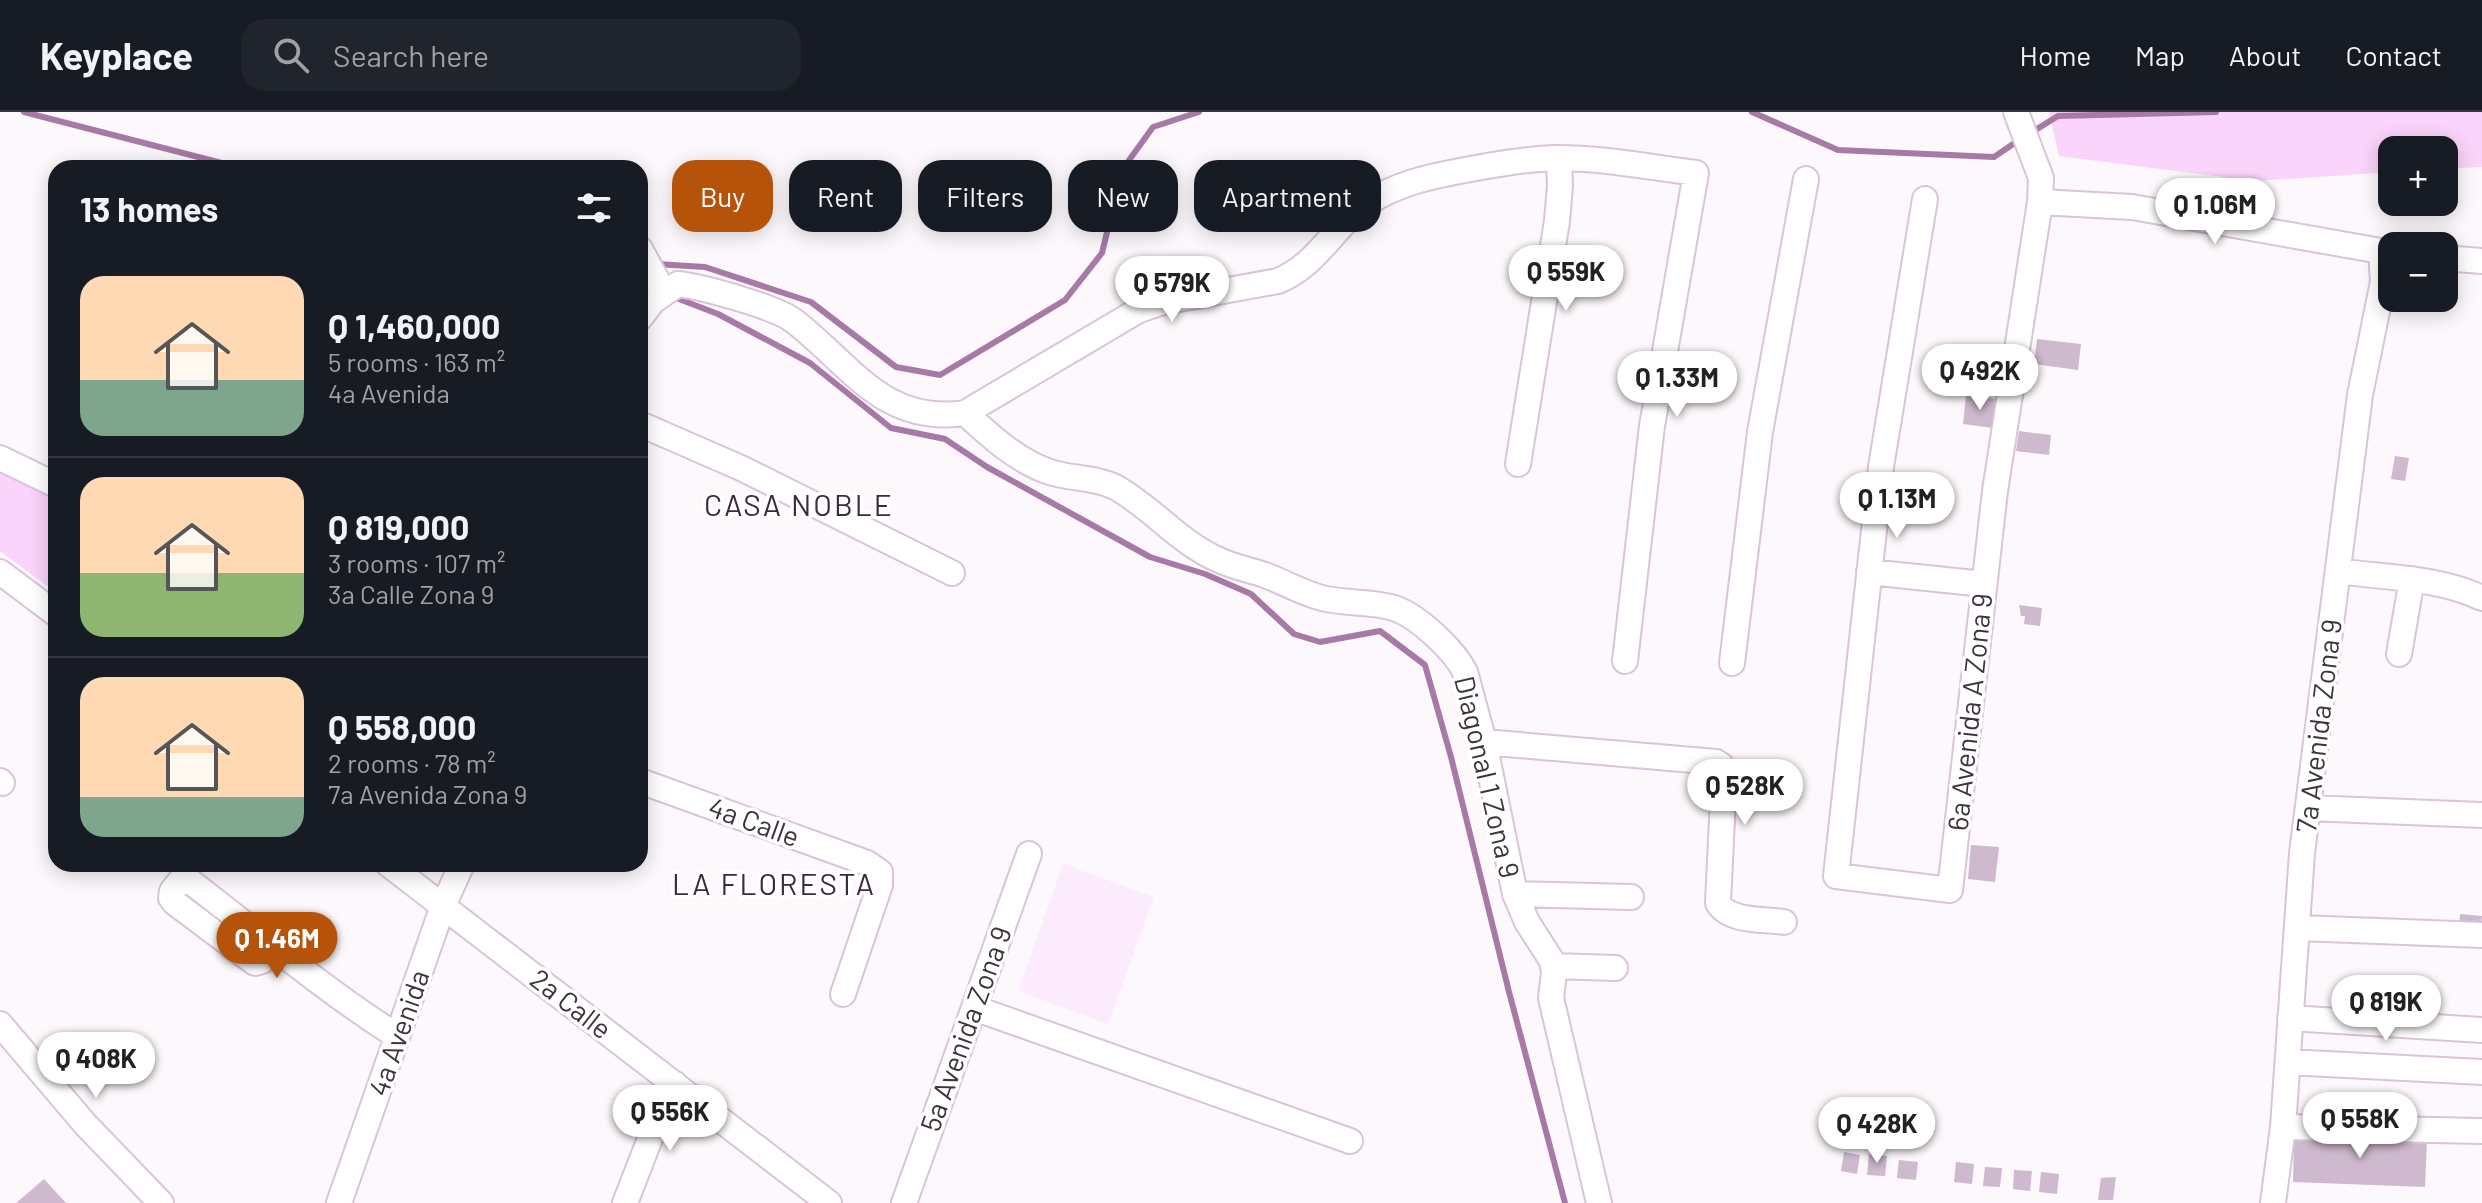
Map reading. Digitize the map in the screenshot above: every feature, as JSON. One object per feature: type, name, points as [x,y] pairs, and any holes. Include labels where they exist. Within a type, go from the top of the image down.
[{"type":"street","points":[[2016,112],[2040,190],[2378,251]]},
{"type":"street","points":[[1518,464],[1557,221],[1559,158]]},
{"type":"street","points":[[648,273],[657,299],[678,284],[783,314],[889,401],[935,416],[965,413],[1139,310],[1163,302],[1278,281],[1292,275],[1317,255],[1349,217],[1391,190],[1428,177],[1496,164],[1559,158],[1696,173],[1652,426],[1625,661]]},
{"type":"street","points":[[1732,663],[1760,432],[1806,179]]},
{"type":"street","name":"6a Avenida A Zona 9","points":[[1869,572],[1836,876],[1950,890],[1996,478],[2040,190]]},
{"type":"street","points":[[1925,199],[1884,453],[1869,572],[1984,584]]},
{"type":"street","points":[[2458,259],[2482,261]]},
{"type":"street","name":"7a Avenida Zona 9","points":[[2273,1203],[2283,1127],[2302,853],[2360,395],[2378,311]]},
{"type":"street","name":"Diagonal 1 Zona 9","points":[[965,413],[1023,460],[1052,473],[1098,481],[1117,488],[1172,532],[1219,560],[1321,598],[1380,605],[1406,613],[1437,639],[1465,672],[1484,742],[1515,894],[1553,966]]},
{"type":"street","points":[[648,427],[741,468],[952,573]]},
{"type":"street","points":[[0,458],[48,481]]},
{"type":"street","points":[[2338,571],[2447,585],[2482,598]]},
{"type":"street","points":[[0,572],[48,608]]},
{"type":"street","points":[[2399,654],[2412,579]]},
{"type":"street","points":[[1484,742],[1710,760],[1721,765],[1724,777],[1718,903],[1722,911],[1731,915],[1784,922]]},
{"type":"street","name":"4a Calle","points":[[648,784],[867,863],[880,872],[880,885],[843,994]]},
{"type":"street","points":[[2308,808],[2482,815]]},
{"type":"street","name":"5a Avenida Zona 9","points":[[904,1203],[1029,854]]},
{"type":"street","name":"2a Calle","points":[[398,872],[829,1203]]},
{"type":"street","name":"4a Avenida","points":[[339,1203],[443,906],[458,872]]},
{"type":"street","points":[[1515,894],[1631,897]]},
{"type":"street","points":[[2299,928],[2482,935]]},
{"type":"street","points":[[273,945],[397,1036]]},
{"type":"street","points":[[1599,1203],[1551,998],[1553,966],[1615,968]]},
{"type":"street","points":[[974,1008],[1350,1141]]},
{"type":"street","points":[[2290,1018],[2482,1030]]},
{"type":"street","points":[[0,1024],[85,1124],[161,1203]]},
{"type":"street","points":[[2288,1062],[2482,1072]]},
{"type":"street","points":[[625,1203],[660,1113],[675,1084]]},
{"type":"street","points":[[2283,1127],[2482,1131]]},
{"type":"shaded area","points":[[2049,112],[2482,112],[2482,167],[2458,168],[2458,136],[2378,136],[2378,173],[2254,181],[2059,156]]},
{"type":"shaded area","points":[[0,468],[48,491],[48,586],[0,551]]},
{"type":"shaded area","points":[[1063,864],[1154,897],[1108,1024],[1018,991]]},
{"type":"building","points":[[2037,339],[2081,344],[2078,370],[2034,364]]},
{"type":"building","points":[[1966,395],[1996,399],[1993,428],[1963,424]]},
{"type":"building","points":[[2019,431],[2051,435],[2049,455],[2016,451]]},
{"type":"building","points":[[2395,456],[2409,458],[2405,481],[2391,479]]},
{"type":"building","points":[[2019,605],[2042,608],[2040,626],[2024,624],[2025,616],[2021,616]]},
{"type":"building","points":[[1971,845],[1999,847],[1995,882],[1968,879]]},
{"type":"building","points":[[2460,914],[2482,916],[2480,930],[2459,928]]},
{"type":"building","points":[[2294,1134],[2427,1139],[2425,1187],[2293,1182]]},
{"type":"building","points":[[1844,1152],[1860,1155],[1857,1174],[1841,1171]]},
{"type":"building","points":[[1869,1154],[1887,1156],[1885,1176],[1867,1175]]},
{"type":"building","points":[[1899,1160],[1918,1162],[1916,1180],[1897,1178]]},
{"type":"building","points":[[1956,1162],[1974,1164],[1972,1184],[1954,1182]]},
{"type":"building","points":[[1985,1167],[2002,1168],[2000,1187],[1983,1186]]},
{"type":"building","points":[[2014,1170],[2032,1171],[2030,1191],[2013,1189]]},
{"type":"building","points":[[2041,1172],[2059,1174],[2057,1194],[2039,1192]]},
{"type":"building","points":[[2116,1177],[2113,1200],[2098,1200],[2101,1178]]},
{"type":"building","points":[[44,1179],[66,1203],[16,1203]]},
{"type":"waterway","points":[[24,112],[210,160]]},
{"type":"waterway","points":[[656,264],[705,267],[811,302],[896,367],[940,375],[1065,300],[1102,253],[1122,170],[1153,127],[1199,112]]},
{"type":"waterway","points":[[1752,112],[1838,150],[1994,157],[2019,140]]},
{"type":"waterway","points":[[2029,134],[2058,116],[2216,112]]},
{"type":"waterway","points":[[648,287],[653,289]]},
{"type":"waterway","points":[[671,296],[718,314],[810,363],[891,428],[945,439],[987,467],[1150,557],[1205,574],[1251,594],[1294,634],[1320,642],[1380,631],[1425,665],[1565,1203]]},
{"type":"district","name":"CASA NOBLE","points":[[799,506]]},
{"type":"district","name":"LA FLORESTA","points":[[774,885]]}]
